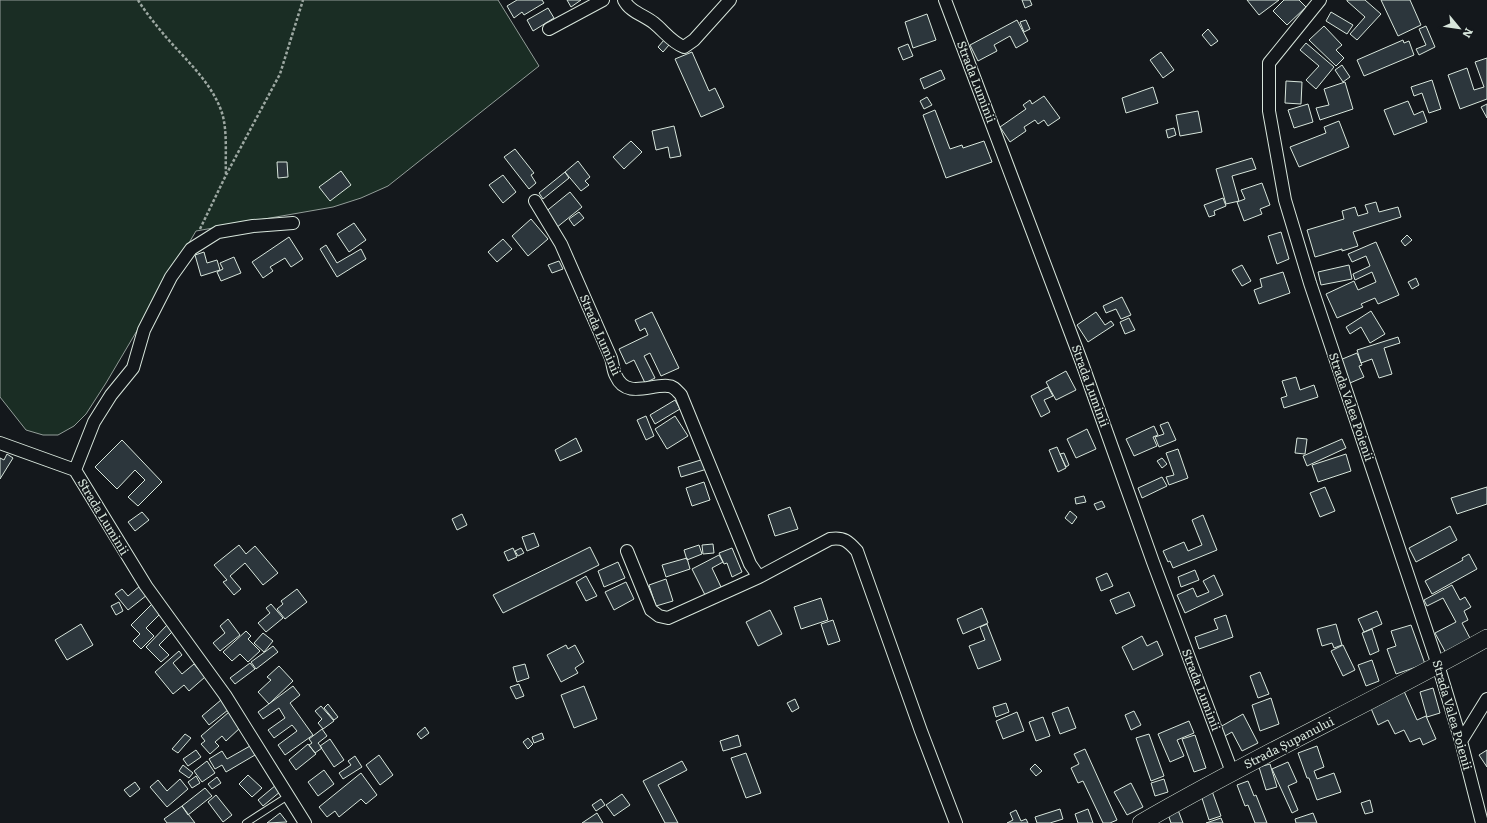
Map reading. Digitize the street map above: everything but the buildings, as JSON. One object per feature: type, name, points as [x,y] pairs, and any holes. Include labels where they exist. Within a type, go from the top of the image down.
[{"type":"street","points":[[549,29],[603,0]]},
{"type":"street","points":[[624,0],[626,5],[649,19],[671,40],[684,47],[694,40],[730,0]]},
{"type":"street","name":"Strada Luminii","points":[[945,0],[1082,363],[1156,570],[1232,772]]},
{"type":"street","name":"Strada Valea Poienii","points":[[1320,0],[1269,63],[1269,111],[1285,200],[1310,283],[1438,665],[1461,741],[1482,823]]},
{"type":"street","name":"Strada Luminii","points":[[536,201],[561,244],[611,358],[616,377],[623,385],[631,389],[669,386],[675,388],[681,395],[750,564],[760,577]]},
{"type":"street","name":"Strada Luminii","points":[[293,223],[253,226],[218,232],[191,249],[171,277],[144,330],[132,368],[111,395],[94,422],[75,470],[146,586],[225,695],[305,823]]},
{"type":"street","points":[[0,443],[75,470]]},
{"type":"street","points":[[627,552],[651,610],[658,616],[668,618],[760,577],[830,539],[840,538],[849,542],[857,551],[921,731],[956,823]]},
{"type":"street","name":"Strada Șupanului","points":[[1141,823],[1232,772],[1487,638]]},
{"type":"street","points":[[1461,741],[1487,699]]},
{"type":"lane","points":[[246,823],[288,796]]},
{"type":"path","points":[[138,0],[166,38],[200,74],[221,110],[224,130],[226,175]]},
{"type":"path","points":[[191,249],[226,175],[280,74],[303,0]]},
{"type":"green space","points":[[0,0],[498,0],[539,66],[388,186],[361,198],[333,207],[196,231],[86,414],[74,426],[58,435],[43,435],[26,430],[0,397]]}]
